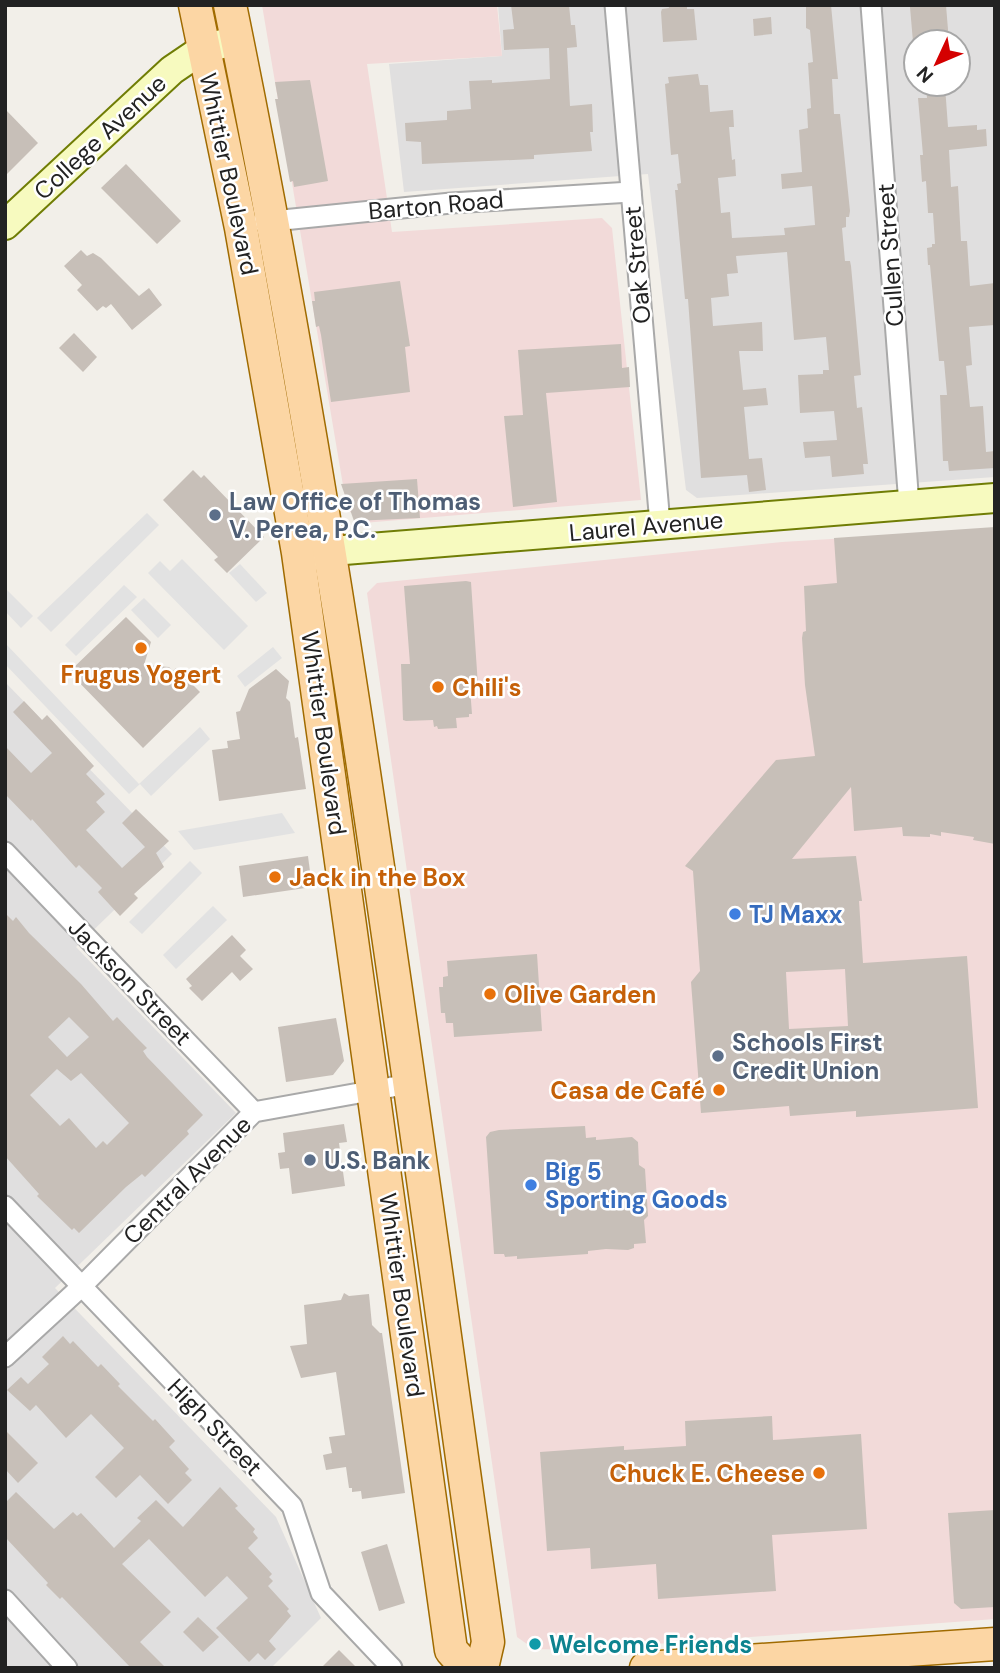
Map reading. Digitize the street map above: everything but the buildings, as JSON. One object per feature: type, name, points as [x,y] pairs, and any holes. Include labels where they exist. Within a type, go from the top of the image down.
[{"type":"main road","name":"Whittier Boulevard","points":[[195,5],[241,228],[298,553],[451,1650],[467,1668]]},
{"type":"main road","name":"Whittier Boulevard","points":[[230,5],[272,220],[331,552],[488,1642],[482,1668]]},
{"type":"main road","points":[[646,1668],[995,1644]]},
{"type":"street","name":"Oak Street","points":[[615,5],[660,524]]},
{"type":"street","name":"Cullen Street","points":[[871,5],[909,505]]},
{"type":"street","name":"College Avenue","points":[[5,225],[172,70],[203,49],[237,40]]},
{"type":"street","name":"Barton Road","points":[[241,228],[272,220],[451,203],[631,192]]},
{"type":"street","name":"Laurel Avenue","points":[[298,553],[995,498]]},
{"type":"street","name":"Jackson Street","points":[[5,852],[254,1112]]},
{"type":"street","name":"Central Avenue","points":[[5,1357],[80,1287],[254,1112],[409,1084]]},
{"type":"street","name":"High Street","points":[[5,1206],[292,1506],[321,1593],[392,1668]]},
{"type":"street","points":[[5,1600],[67,1668]]},
{"type":"shaded area","points":[[262,5],[497,5],[502,56],[367,64],[392,232],[602,218],[612,228],[641,500],[363,523],[347,509]]},
{"type":"shaded area","points":[[498,5],[995,5],[995,477],[697,498],[686,490],[648,174],[404,192],[389,64],[502,56]]},
{"type":"shaded area","points":[[147,513],[159,525],[51,632],[37,618]]},
{"type":"shaded area","points":[[995,529],[995,1619],[575,1650],[534,1649],[517,1637],[367,593],[377,583],[782,542]]},
{"type":"shaded area","points":[[182,559],[248,626],[224,650],[148,573],[160,561],[170,571]]},
{"type":"shaded area","points":[[240,564],[267,593],[256,602],[229,573]]},
{"type":"shaded area","points":[[124,585],[137,597],[76,656],[65,645]]},
{"type":"shaded area","points":[[5,588],[33,616],[21,628],[5,611]]},
{"type":"shaded area","points":[[144,598],[171,625],[158,638],[131,610]]},
{"type":"shaded area","points":[[5,643],[139,784],[200,727],[210,739],[151,796],[140,784],[129,794],[5,664]]},
{"type":"shaded area","points":[[273,647],[282,658],[245,687],[237,676]]},
{"type":"shaded area","points":[[5,682],[172,854],[76,947],[236,1113],[55,1288],[276,1517],[321,1618],[271,1668],[5,1668]]},
{"type":"shaded area","points":[[282,813],[295,833],[194,850],[178,831]]},
{"type":"shaded area","points":[[190,861],[202,873],[142,934],[129,922]]},
{"type":"shaded area","points":[[213,906],[227,920],[176,969],[163,955]]},
{"type":"place","name":"Law Office of Thomas V. Perea, P.C.","points":[[215,515]]},
{"type":"place","name":"Frugus Yogert","points":[[141,648]]},
{"type":"place","name":"Chili's","points":[[438,687]]},
{"type":"place","name":"Jack in the Box","points":[[275,877]]},
{"type":"place","name":"TJ Maxx","points":[[735,914]]},
{"type":"place","name":"Olive Garden","points":[[490,994]]},
{"type":"place","name":"Schools First Credit Union","points":[[718,1056]]},
{"type":"place","name":"Casa de Café","points":[[719,1090]]},
{"type":"place","name":"U.S. Bank","points":[[310,1160]]},
{"type":"place","name":"Big 5 Sporting Goods","points":[[531,1185]]},
{"type":"place","name":"Chuck E. Cheese","points":[[819,1473]]},
{"type":"place","name":"Welcome Friends","points":[[535,1644]]}]
